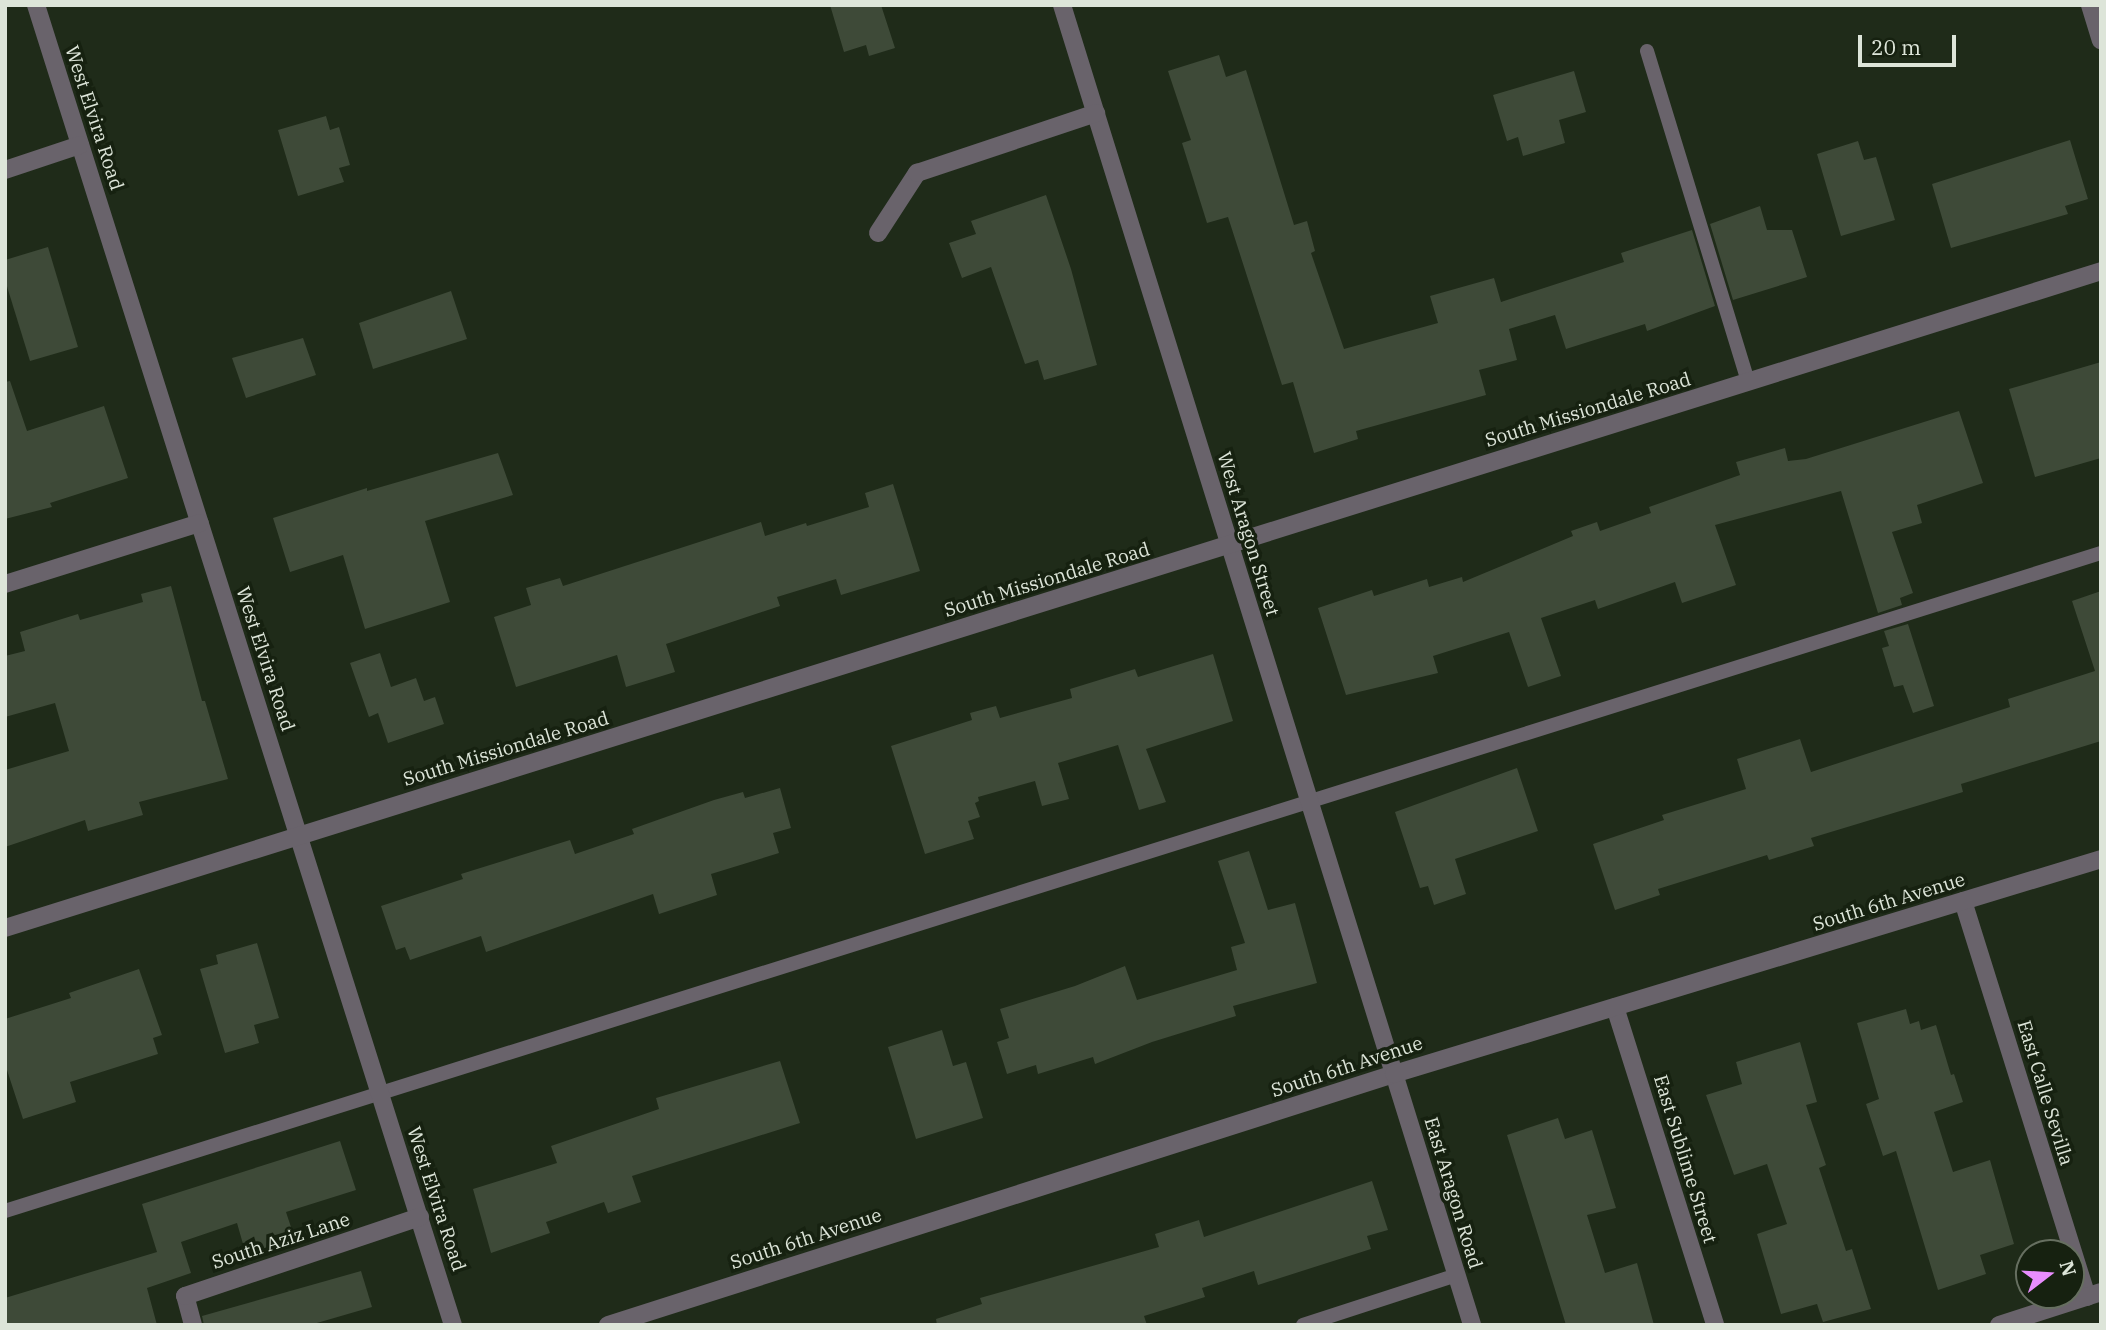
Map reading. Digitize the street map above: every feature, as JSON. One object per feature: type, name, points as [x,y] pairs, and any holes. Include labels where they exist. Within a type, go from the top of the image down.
[{"type":"street","name":"West Elvira Road","points":[[36,5],[453,1325]]},
{"type":"street","name":"West Aragon Street","points":[[1062,5],[1394,1074]]},
{"type":"street","points":[[2090,5],[2101,40]]},
{"type":"street","points":[[877,233],[917,173],[1096,113]]},
{"type":"street","points":[[5,170],[80,145]]},
{"type":"street","name":"South Missiondale Road","points":[[5,928],[2101,271]]},
{"type":"street","points":[[5,584],[200,523]]},
{"type":"street","name":"South 6th Avenue","points":[[608,1325],[1394,1074],[2101,859]]},
{"type":"street","name":"East Calle Sevilla","points":[[1963,901],[2094,1294]]},
{"type":"street","name":"East Sublime Street","points":[[1615,1007],[1715,1325]]},
{"type":"street","name":"East Aragon Road","points":[[1394,1074],[1472,1325]]},
{"type":"street","name":"South Aziz Lane","points":[[193,1325],[185,1296],[420,1217]]},
{"type":"street","points":[[1999,1325],[2094,1294]]},
{"type":"lane","points":[[1647,51],[1748,382]]},
{"type":"lane","points":[[5,1211],[2101,553]]},
{"type":"lane","points":[[1303,1325],[1457,1275]]},
{"type":"building","points":[[830,5],[881,5],[895,48],[869,56],[866,45],[844,52]]},
{"type":"building","points":[[1219,55],[1226,77],[1246,70],[1294,225],[1307,221],[1315,251],[1311,253],[1344,349],[1438,323],[1430,296],[1494,278],[1501,302],[1624,262],[1621,253],[1692,230],[1715,306],[1647,331],[1645,324],[1566,349],[1555,315],[1509,329],[1517,360],[1479,370],[1486,395],[1356,431],[1358,439],[1314,453],[1293,382],[1282,385],[1228,217],[1207,223],[1182,143],[1191,140],[1168,71]]},
{"type":"building","points":[[1574,71],[1586,112],[1559,120],[1565,143],[1523,156],[1518,137],[1507,141],[1493,95]]},
{"type":"building","points":[[326,116],[330,130],[339,127],[350,165],[339,168],[344,182],[298,196],[278,130]]},
{"type":"building","points":[[2070,140],[2088,199],[2065,206],[2068,214],[1951,248],[1932,184]]},
{"type":"building","points":[[1858,141],[1864,160],[1876,157],[1895,220],[1841,236],[1817,154]]},
{"type":"building","points":[[1046,195],[1071,269],[1097,365],[1044,380],[1038,360],[1025,364],[991,267],[962,278],[949,243],[976,234],[971,221]]},
{"type":"building","points":[[1760,206],[1767,230],[1792,230],[1807,277],[1733,300],[1710,224]]},
{"type":"building","points":[[48,247],[78,347],[30,361],[5,280],[5,260]]},
{"type":"building","points":[[451,291],[467,339],[373,369],[359,323]]},
{"type":"building","points":[[303,338],[316,375],[246,398],[232,358]]},
{"type":"building","points":[[2101,362],[2101,458],[2035,477],[2009,389]]},
{"type":"building","points":[[10,381],[27,431],[104,406],[128,478],[50,503],[52,507],[5,519],[5,382]]},
{"type":"building","points":[[1959,411],[1983,483],[1917,505],[1922,523],[1892,532],[1913,593],[1900,598],[1902,605],[1878,613],[1841,491],[1715,525],[1736,585],[1682,603],[1675,582],[1598,609],[1595,600],[1541,618],[1561,676],[1528,687],[1509,632],[1433,656],[1438,673],[1346,695],[1318,608],[1372,590],[1374,596],[1427,579],[1429,587],[1462,577],[1463,582],[1573,536],[1571,531],[1597,522],[1600,531],[1651,513],[1649,507],[1740,475],[1736,462],[1785,448],[1788,461],[1806,459]]},
{"type":"building","points":[[498,453],[513,495],[425,521],[450,602],[365,629],[343,555],[290,572],[273,518],[367,488],[367,491]]},
{"type":"building","points":[[893,484],[920,571],[841,595],[836,579],[777,597],[780,606],[666,644],[675,672],[626,687],[617,655],[516,687],[494,617],[531,605],[526,588],[560,578],[563,586],[761,522],[765,536],[806,523],[807,526],[869,507],[865,493]]},
{"type":"building","points":[[171,586],[202,701],[205,701],[228,779],[139,802],[143,815],[88,831],[85,820],[5,847],[5,770],[69,751],[55,703],[5,717],[5,656],[25,651],[20,632],[78,614],[80,620],[143,602],[141,594]]},
{"type":"building","points":[[2101,591],[2101,741],[1961,784],[1963,792],[1811,838],[1814,846],[1769,860],[1767,855],[1658,889],[1660,895],[1615,910],[1593,844],[1664,820],[1662,815],[1746,789],[1737,759],[1800,739],[1811,772],[2010,707],[2008,699],[2095,671],[2072,601]]},
{"type":"building","points":[[1908,624],[1934,706],[1913,713],[1903,685],[1894,687],[1882,648],[1889,646],[1884,631]]},
{"type":"building","points":[[380,653],[391,687],[416,678],[424,701],[435,697],[444,724],[388,743],[378,713],[369,717],[350,663]]},
{"type":"building","points":[[1213,654],[1233,721],[1146,749],[1166,802],[1139,810],[1118,745],[1058,763],[1069,799],[1042,806],[1035,781],[978,797],[979,801],[975,803],[980,817],[968,821],[974,839],[925,854],[891,746],[972,720],[970,713],[996,706],[1000,718],[1072,698],[1070,689],[1135,669],[1138,677]]},
{"type":"building","points":[[1517,768],[1538,831],[1455,859],[1466,894],[1434,905],[1428,886],[1420,888],[1395,812]]},
{"type":"building","points":[[780,788],[791,828],[773,833],[779,853],[711,874],[717,895],[659,914],[653,894],[486,952],[481,936],[410,960],[405,947],[396,950],[381,906],[463,879],[461,874],[570,840],[575,854],[634,834],[632,829],[714,800],[743,792],[745,798]]},
{"type":"building","points":[[1249,851],[1268,910],[1295,903],[1317,983],[1233,1006],[1236,1016],[1152,1042],[1095,1064],[1093,1057],[1038,1074],[1036,1065],[1007,1074],[997,1042],[1009,1038],[1000,1009],[1075,986],[1125,966],[1137,1000],[1237,970],[1231,947],[1245,943],[1218,861]]},
{"type":"building","points":[[257,943],[279,1018],[254,1025],[259,1043],[225,1053],[200,969],[218,964],[216,955]]},
{"type":"building","points":[[139,969],[162,1035],[153,1038],[158,1054],[70,1082],[76,1102],[23,1119],[5,1064],[5,1019],[71,998],[69,993]]},
{"type":"building","points":[[1906,1009],[1910,1024],[1919,1021],[1921,1030],[1936,1025],[1951,1075],[1954,1074],[1963,1102],[1934,1112],[1953,1172],[1990,1160],[2014,1244],[1980,1255],[1986,1274],[1938,1290],[1896,1151],[1883,1156],[1866,1104],[1879,1099],[1857,1023]]},
{"type":"building","points":[[942,1030],[953,1066],[966,1062],[983,1118],[916,1139],[888,1047]]},
{"type":"building","points":[[1800,1042],[1817,1102],[1806,1105],[1826,1165],[1819,1168],[1846,1251],[1852,1249],[1871,1309],[1823,1322],[1817,1304],[1781,1314],[1757,1234],[1787,1224],[1767,1164],[1734,1175],[1706,1095],[1742,1084],[1736,1062]]},
{"type":"building","points":[[780,1061],[800,1123],[632,1176],[641,1202],[608,1213],[604,1202],[546,1222],[550,1233],[491,1253],[473,1189],[557,1163],[551,1146],[659,1109],[656,1098]]},
{"type":"building","points":[[1558,1118],[1565,1139],[1592,1130],[1616,1208],[1587,1215],[1605,1273],[1637,1263],[1654,1325],[1566,1325],[1507,1135]]},
{"type":"building","points":[[340,1141],[356,1190],[286,1212],[296,1242],[247,1258],[237,1223],[181,1242],[191,1273],[147,1288],[157,1325],[5,1325],[5,1298],[157,1252],[142,1204]]},
{"type":"building","points":[[1372,1181],[1388,1230],[1367,1236],[1371,1249],[1258,1285],[1254,1271],[1202,1288],[1205,1297],[1144,1316],[1147,1325],[937,1325],[936,1319],[982,1304],[980,1298],[1159,1247],[1155,1234],[1199,1220],[1204,1237]]},
{"type":"building","points":[[361,1271],[372,1307],[310,1325],[204,1325],[202,1316]]}]
